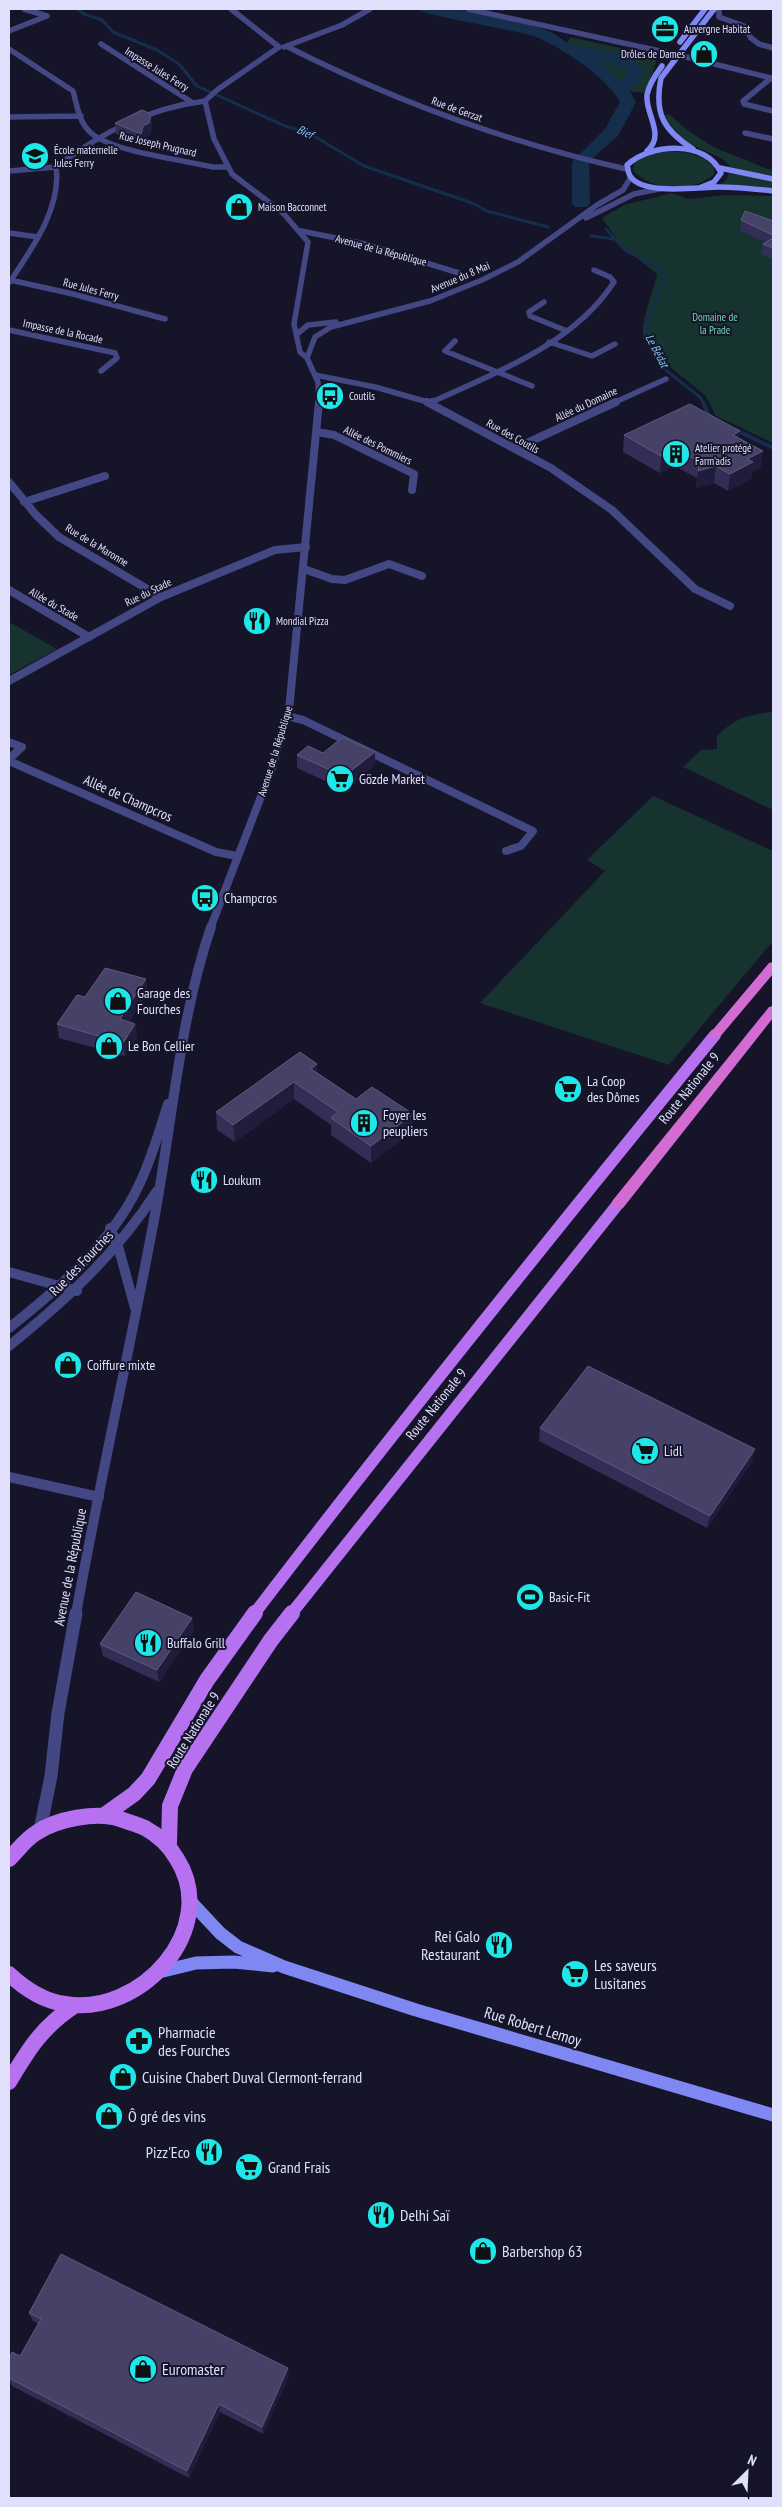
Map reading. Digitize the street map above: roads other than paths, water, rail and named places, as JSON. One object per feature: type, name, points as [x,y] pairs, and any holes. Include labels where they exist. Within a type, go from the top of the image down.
[{"type":"highway","points":[[715,1035],[773,966]]},
{"type":"highway","name":"Route Nationale 9","points":[[618,1204],[773,1010]]},
{"type":"main road","points":[[705,9],[653,78],[647,100],[657,137],[654,145],[647,152],[629,161],[626,169],[631,177],[643,184],[659,188],[680,190],[721,187],[773,191]]},
{"type":"main road","points":[[714,9],[661,78],[658,91],[658,113],[668,130],[675,137],[706,156],[720,168],[773,179]]},
{"type":"main road","points":[[647,152],[671,149],[706,156]]},
{"type":"main road","points":[[699,188],[719,177],[720,168]]},
{"type":"main road","points":[[106,1814],[134,1794],[148,1778],[207,1680],[242,1630],[331,1513],[561,1224],[715,1035]]},
{"type":"main road","name":"Route Nationale 9","points":[[169,1843],[170,1806],[185,1769],[271,1640],[386,1493],[618,1204]]},
{"type":"main road","points":[[9,1859],[40,1830],[70,1819],[106,1814],[129,1820],[148,1828],[169,1843],[181,1861],[191,1902],[190,1920],[184,1937],[173,1956],[141,1987],[120,1998],[96,2005],[74,2006],[40,1998],[23,1988],[9,1974]]},
{"type":"main road","name":"Rue Robert Lemoy","points":[[191,1902],[220,1933],[238,1947],[284,1967],[416,2010],[773,2115]]},
{"type":"main road","name":"Rue Robert Lemoy","points":[[156,1973],[196,1963],[234,1962],[284,1967]]},
{"type":"main road","points":[[9,2082],[28,2051],[54,2019],[74,2006]]},
{"type":"street","points":[[9,31],[47,16],[24,9]]},
{"type":"street","points":[[232,9],[258,31],[276,42],[279,47]]},
{"type":"street","points":[[205,104],[217,90],[279,47],[288,47],[342,24],[370,9]]},
{"type":"street","points":[[468,9],[772,77]]},
{"type":"street","points":[[714,9],[719,10],[719,17],[744,26],[751,38],[759,44],[773,48]]},
{"type":"street","name":"Impasse Jules Ferry","points":[[101,44],[192,102]]},
{"type":"street","name":"Rue de Gerzat","points":[[288,47],[338,72],[468,124],[559,154],[626,169]]},
{"type":"street","name":"Rue Joseph Prugnard","points":[[9,49],[67,85],[76,96],[84,126],[98,137],[118,146],[213,167],[226,167]]},
{"type":"street","points":[[772,77],[743,101],[744,104],[773,112]]},
{"type":"street","points":[[9,171],[56,168],[98,137],[114,128],[152,113],[192,102],[205,104]]},
{"type":"street","points":[[205,104],[226,167],[244,184],[283,213],[302,231]]},
{"type":"street","points":[[9,117],[81,116]]},
{"type":"street","points":[[745,133],[773,139]]},
{"type":"street","name":"Rue Jules Ferry","points":[[56,168],[59,174],[53,200],[38,237],[10,281],[73,294],[165,319]]},
{"type":"street","name":"Avenue du 8 Mai","points":[[296,334],[308,325],[357,319],[400,310],[454,292],[518,262],[597,205],[623,190],[631,177]]},
{"type":"street","name":"Avenue du 8 Mai","points":[[561,232],[631,195],[659,188]]},
{"type":"street","name":"Avenue de la République","points":[[302,231],[318,233],[410,258],[459,274]]},
{"type":"street","name":"Avenue de la République","points":[[40,1830],[51,1776],[58,1713],[98,1497],[160,1186],[177,1075],[199,962],[216,909],[272,768],[287,716],[304,569],[319,399],[318,382],[307,358],[300,352],[296,341],[294,314],[308,242],[302,231]]},
{"type":"street","points":[[9,233],[38,237]]},
{"type":"street","points":[[430,403],[493,372],[585,320],[614,282],[610,277],[594,270]]},
{"type":"street","points":[[544,302],[529,312],[530,316],[567,331]]},
{"type":"street","points":[[294,314],[308,325],[315,337],[307,358]]},
{"type":"street","name":"Avenue du 8 Mai","points":[[315,337],[331,327],[357,319]]},
{"type":"street","name":"Impasse de la Rocade","points":[[9,330],[115,353],[117,358],[101,371]]},
{"type":"street","points":[[455,341],[446,346],[445,351],[467,363],[532,386]]},
{"type":"street","points":[[549,342],[592,356],[615,344]]},
{"type":"street","name":"Rue des Coutils","points":[[315,375],[375,387],[430,403],[516,448],[551,468],[612,510],[695,589],[730,606]]},
{"type":"street","name":"Allée du Domaine","points":[[516,448],[666,379]]},
{"type":"street","name":"Allée des Pommiers","points":[[317,432],[334,435],[414,474],[412,490]]},
{"type":"street","points":[[24,502],[105,476]]},
{"type":"street","name":"Rue de la Maronne","points":[[9,482],[24,502],[59,536],[161,597]]},
{"type":"street","name":"Rue du Stade","points":[[9,681],[161,597],[275,550],[306,548]]},
{"type":"street","points":[[304,569],[332,579],[345,580],[390,564],[422,576]]},
{"type":"street","name":"Allée du Stade","points":[[9,590],[88,637]]},
{"type":"street","points":[[287,716],[303,720],[533,831],[532,835],[520,846],[506,851]]},
{"type":"street","points":[[9,742],[22,747],[9,760]]},
{"type":"street","name":"Allée de Champcros","points":[[9,760],[216,852],[237,856]]},
{"type":"street","name":"Avenue de la République","points":[[110,1228],[138,1188],[151,1156],[177,1075]]},
{"type":"street","name":"Rue des Fourches","points":[[9,1346],[77,1291],[140,1220],[160,1186]]},
{"type":"street","points":[[110,1228],[118,1246],[136,1311]]},
{"type":"street","name":"Rue des Fourches","points":[[9,1328],[60,1286],[110,1228]]},
{"type":"street","points":[[9,1272],[77,1291]]},
{"type":"street","points":[[9,1477],[98,1497]]},
{"type":"waterway","name":"Bief","points":[[78,9],[84,14],[102,20],[113,32],[157,50],[179,64],[197,86],[285,126],[309,133],[364,166],[472,203],[487,211],[548,227]]},
{"type":"waterway","name":"Le Bédat","points":[[426,9],[478,18],[542,34],[591,62],[619,90]]},
{"type":"waterway","points":[[575,50],[615,59],[635,70],[633,79],[619,90]]},
{"type":"waterway","name":"Le Bédat","points":[[586,156],[612,132],[628,102],[619,90]]},
{"type":"waterway","name":"Le Bédat","points":[[581,162],[581,203]]},
{"type":"waterway","name":"Le Bédat","points":[[606,229],[625,250],[661,269],[664,278],[645,327],[667,371],[701,398],[703,403]]},
{"type":"waterway","name":"Bief","points":[[591,236],[615,239]]},
{"type":"waterway","name":"Le Bédat","points":[[703,402],[710,418]]},
{"type":"waterway","name":"Le Bédat","points":[[736,430],[773,448]]},
{"type":"place","name":"Auvergne Habitat","points":[[665,29]]},
{"type":"place","name":"Drôles de Dames","points":[[704,54]]},
{"type":"place","name":"École maternelle Jules Ferry","points":[[35,156]]},
{"type":"place","name":"Maison Bacconnet","points":[[239,207]]},
{"type":"place","name":"Coutils","points":[[330,396]]},
{"type":"place","name":"Atelier protégé Farm'adis","points":[[676,454]]},
{"type":"place","name":"Mondial Pizza","points":[[257,621]]},
{"type":"place","name":"Gözde Market","points":[[340,779]]},
{"type":"place","name":"Champcros","points":[[205,898]]},
{"type":"place","name":"Garage des Fourches","points":[[118,1001]]},
{"type":"place","name":"Le Bon Cellier","points":[[109,1046]]},
{"type":"place","name":"La Coop des Dômes","points":[[568,1089]]},
{"type":"place","name":"Foyer les peupliers","points":[[364,1123]]},
{"type":"place","name":"Loukum","points":[[204,1180]]},
{"type":"place","name":"Coiffure mixte","points":[[68,1365]]},
{"type":"place","name":"Lidl","points":[[645,1451]]},
{"type":"place","name":"Basic-Fit","points":[[530,1597]]},
{"type":"place","name":"Buffalo Grill","points":[[148,1643]]},
{"type":"place","name":"Rei Galo Restaurant","points":[[499,1945]]},
{"type":"place","name":"Les saveurs Lusitanes","points":[[575,1974]]},
{"type":"place","name":"Pharmacie des Fourches","points":[[139,2041]]},
{"type":"place","name":"Cuisine Chabert Duval Clermont-ferrand","points":[[123,2077]]},
{"type":"place","name":"Ô gré des vins","points":[[109,2116]]},
{"type":"place","name":"Pizz'Eco","points":[[209,2152]]},
{"type":"place","name":"Grand Frais","points":[[249,2167]]},
{"type":"place","name":"Delhi Saï","points":[[381,2215]]},
{"type":"place","name":"Barbershop 63","points":[[483,2251]]},
{"type":"place","name":"Euromaster","points":[[143,2369]]},
{"type":"park label","name":"Domaine de la Prade","points":[[715,323]]}]
